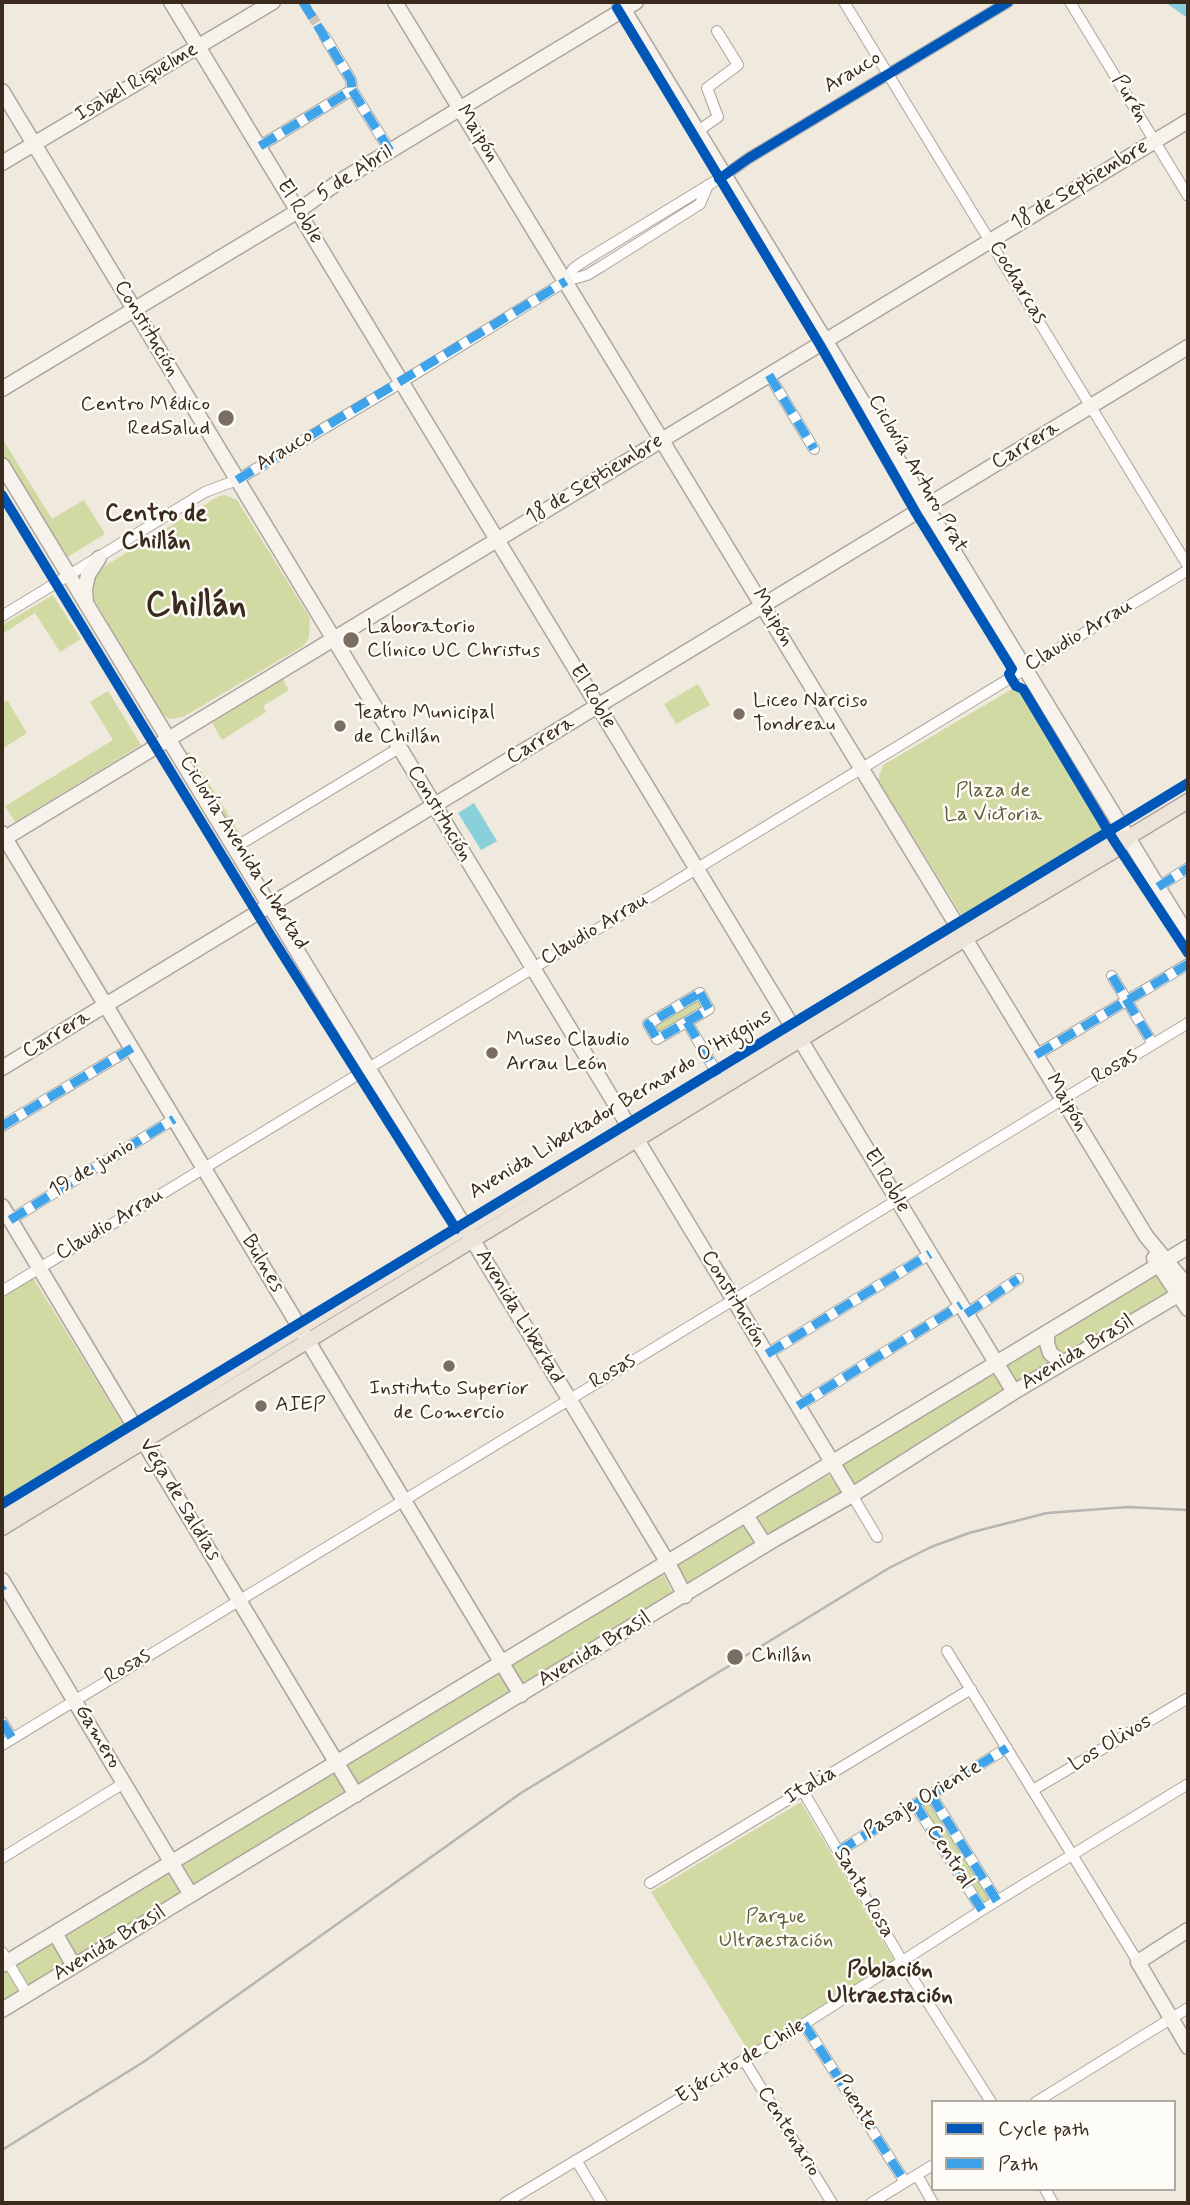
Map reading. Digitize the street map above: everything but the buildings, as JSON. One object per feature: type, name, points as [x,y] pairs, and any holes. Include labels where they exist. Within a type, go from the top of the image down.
[{"type":"main road","name":"Avenida Libertador Bernardo O'Higgins","points":[[2,1513],[140,1435],[1113,839],[1129,837],[1188,801]]},
{"type":"main road","name":"Avenida Libertador Bernardo O'Higgins","points":[[633,1134],[718,1075],[797,1035]]},
{"type":"main road","name":"Avenida Libertador Bernardo O'Higgins","points":[[2,1528],[140,1435]]},
{"type":"street","name":"El Roble","points":[[171,2],[1013,1392]]},
{"type":"street","name":"Isabel Riquelme","points":[[2,163],[273,2]]},
{"type":"street","name":"Maipón","points":[[396,2],[1146,1236],[1162,1262],[1183,1283],[1188,1309]]},
{"type":"street","name":"Cocharcas","points":[[844,2],[1092,406],[1188,568]]},
{"type":"street","name":"Arauco","points":[[2,616],[214,487],[237,480],[402,382],[566,281],[587,275],[603,266],[697,206],[704,198],[708,186],[749,158],[1008,2]]},
{"type":"street","name":"Purén","points":[[1070,2],[1188,197]]},
{"type":"street","name":"5 de Abril","points":[[2,389],[298,211],[337,183],[626,4]]},
{"type":"street","points":[[626,4],[698,131],[1188,936]]},
{"type":"street","points":[[698,131],[718,117],[706,88],[738,65],[717,31]]},
{"type":"street","points":[[325,37],[351,80],[352,90],[390,151]]},
{"type":"street","points":[[260,146],[352,90]]},
{"type":"street","name":"Constitución","points":[[2,91],[877,1537]]},
{"type":"street","name":"18 de Septiembre","points":[[3,837],[1188,121]]},
{"type":"street","name":"Carrera","points":[[2,1068],[1188,347]]},
{"type":"street","points":[[769,375],[814,449]]},
{"type":"street","name":"Avenida Libertad","points":[[2,465],[569,1399],[685,1596]]},
{"type":"street","points":[[86,604],[88,575],[99,558]]},
{"type":"street","name":"Claudio Arrau","points":[[2,1291],[1188,568]]},
{"type":"street","points":[[304,656],[316,632],[317,612]]},
{"type":"street","points":[[150,710],[170,721],[194,723]]},
{"type":"street","points":[[234,848],[399,748]]},
{"type":"street","name":"Bulnes","points":[[3,837],[521,1695]]},
{"type":"street","points":[[1158,887],[1188,869]]},
{"type":"street","points":[[1036,1055],[1188,964]]},
{"type":"street","points":[[1112,976],[1153,1044]]},
{"type":"street","points":[[700,993],[709,1009],[687,1022],[657,1039],[648,1024],[700,993]]},
{"type":"street","points":[[687,1022],[718,1075]]},
{"type":"street","name":"Rosas","points":[[2,1745],[1188,1023]]},
{"type":"street","points":[[2,1126],[132,1048]]},
{"type":"street","name":"19 de junio","points":[[10,1220],[174,1119]]},
{"type":"street","name":"Vega de Saldías","points":[[2,1206],[356,1795]]},
{"type":"street","name":"Avenida Brasil","points":[[4,1959],[54,1933],[337,1763],[1188,1247]]},
{"type":"street","points":[[766,1354],[930,1254]]},
{"type":"street","points":[[798,1406],[1018,1279]]},
{"type":"street","name":"Avenida Brasil","points":[[2,2010],[765,1545],[852,1495],[1013,1392],[1185,1290]]},
{"type":"street","points":[[1047,1333],[1050,1353],[1062,1363]]},
{"type":"street","points":[[746,1516],[765,1545]]},
{"type":"street","name":"Gamero","points":[[3,1584],[191,1895]]},
{"type":"street","points":[[947,1651],[1188,2046]]},
{"type":"street","name":"Italia","points":[[650,1883],[971,1689]]},
{"type":"street","name":"Los Olivos","points":[[1033,1790],[1188,1698]]},
{"type":"street","points":[[2,1722],[12,1738]]},
{"type":"street","name":"Pasaje Oriente","points":[[839,1851],[1007,1748]]},
{"type":"street","points":[[2,1858],[124,1783]]},
{"type":"street","name":"Ejército de Chile","points":[[505,2203],[804,2024],[982,1910],[1188,1784]]},
{"type":"street","name":"Santa Rosa","points":[[803,1791],[903,1962],[990,2100]]},
{"type":"street","name":"Central","points":[[931,1795],[997,1901]]},
{"type":"street","name":"Central","points":[[915,1804],[982,1910]]},
{"type":"street","points":[[1138,1962],[1188,1930]]},
{"type":"street","points":[[54,1933],[74,1966]]},
{"type":"street","points":[[4,1959],[27,1994]]},
{"type":"street","points":[[1039,2100],[1188,2008]]},
{"type":"street","name":"Puente","points":[[804,2024],[905,2182]]},
{"type":"street","name":"Centenario","points":[[744,2060],[832,2203]]},
{"type":"street","points":[[576,2160],[602,2203]]},
{"type":"street","points":[[871,2203],[931,2166]]},
{"type":"street","points":[[917,2175],[933,2203]]},
{"type":"street","points":[[521,2193],[527,2203]]},
{"type":"green space","points":[[2,438],[52,519],[84,500],[105,534],[66,558],[2,453]]},
{"type":"green space","points":[[225,495],[237,500],[310,618],[309,638],[303,646],[183,717],[169,719],[159,710],[92,596],[92,581],[100,569],[219,496]]},
{"type":"green space","points":[[53,595],[81,639],[60,652],[35,613],[2,634],[2,625]]},
{"type":"green space","points":[[283,679],[289,690],[263,706],[266,712],[222,740],[212,723]]},
{"type":"green space","points":[[698,684],[710,705],[676,724],[664,704]]},
{"type":"green space","name":"Plaza de La Victoria","points":[[1014,688],[1032,696],[1105,829],[1098,844],[974,917],[961,914],[878,780],[883,765]]},
{"type":"green space","points":[[108,691],[141,745],[15,822],[5,806],[113,740],[90,702]]},
{"type":"green space","points":[[7,700],[27,733],[2,749],[2,704]]},
{"type":"green space","points":[[189,751],[239,832],[234,835],[184,754]]},
{"type":"green space","points":[[699,996],[707,1008],[658,1037],[650,1024]]},
{"type":"green space","points":[[1154,1272],[1168,1292],[1017,1383],[1005,1363]]},
{"type":"green space","points":[[32,1276],[126,1429],[2,1504],[2,1294]]},
{"type":"green space","points":[[995,1369],[1008,1389],[854,1487],[840,1464]]},
{"type":"green space","points":[[829,1475],[842,1494],[689,1586],[675,1563]]},
{"type":"green space","points":[[662,1572],[674,1595],[522,1688],[508,1665]]},
{"type":"green space","points":[[501,1670],[515,1692],[356,1785],[343,1763]]},
{"type":"green space","points":[[336,1767],[352,1793],[194,1889],[179,1862]]},
{"type":"green space","name":"Parque Ultraestación","points":[[801,1802],[894,1960],[749,2052],[651,1892]]},
{"type":"green space","points":[[930,1802],[992,1898],[981,1905],[920,1809]]},
{"type":"green space","points":[[170,1868],[186,1893],[78,1958],[64,1935]]},
{"type":"green space","points":[[52,1940],[68,1966],[29,1988],[13,1963]]},
{"type":"green space","points":[[4,1967],[22,1993],[2,2005],[2,1969]]},
{"type":"water","points":[[1165,2],[1188,2],[1188,18],[1183,15]]},
{"type":"water","points":[[474,803],[497,841],[481,850],[458,813]]},
{"type":"tunnel","points":[[303,2],[325,37]]},
{"type":"railway","points":[[2,2150],[145,2061],[521,1793],[889,1568],[931,1547],[969,1533],[1047,1513],[1128,1507],[1188,1510]]},
{"type":"marked path","points":[[303,2],[351,80],[352,90]]},
{"type":"marked path","points":[[260,146],[352,90],[390,151]]},
{"type":"marked path","points":[[237,480],[566,281]]},
{"type":"marked path","points":[[769,375],[814,449]]},
{"type":"marked path","points":[[1158,887],[1188,868]]},
{"type":"marked path","points":[[1036,1055],[1188,964]]},
{"type":"marked path","points":[[1112,976],[1153,1044]]},
{"type":"marked path","points":[[700,993],[709,1009],[657,1039],[648,1024],[700,993]]},
{"type":"marked path","points":[[687,1022],[718,1075]]},
{"type":"marked path","points":[[2,1126],[132,1048]]},
{"type":"marked path","points":[[10,1220],[174,1119]]},
{"type":"marked path","points":[[767,1354],[930,1254]]},
{"type":"marked path","points":[[966,1314],[1018,1279]]},
{"type":"marked path","points":[[798,1406],[961,1305]]},
{"type":"marked path","points":[[2,1722],[12,1738]]},
{"type":"marked path","points":[[839,1851],[1007,1748]]},
{"type":"marked path","points":[[931,1795],[997,1901]]},
{"type":"marked path","points":[[915,1804],[982,1910]]},
{"type":"marked path","points":[[804,2024],[905,2182]]},
{"type":"cycle path","points":[[719,179],[749,158],[1008,2]]},
{"type":"cycle path","name":"Ciclovía Arturo Prat","points":[[617,8],[820,345],[916,513],[1012,669],[1009,674],[1011,678],[1016,686],[1023,689],[1113,839],[1188,953]]},
{"type":"cycle path","name":"Ciclovía Avenida Libertad","points":[[2,495],[271,936],[456,1229]]},
{"type":"cycle path","points":[[2,1504],[1188,783]]},
{"type":"place","name":"Centro Médico RedSalud","points":[[226,418]]},
{"type":"place","name":"Laboratorio Clínico UC Christus","points":[[351,640]]},
{"type":"place","name":"Liceo Narciso Tondreau","points":[[739,714]]},
{"type":"place","name":"Teatro Municipal de Chillán","points":[[340,726]]},
{"type":"place","name":"Museo Claudio Arrau León","points":[[492,1053]]},
{"type":"place","name":"Instituto Superior de Comercio","points":[[449,1366]]},
{"type":"place","name":"AIEP","points":[[261,1406]]},
{"type":"place","name":"Chillán","points":[[735,1657]]},
{"type":"district","name":"Centro de Chillán","points":[[156,529]]},
{"type":"district","name":"Chillán","points":[[196,608]]},
{"type":"district","name":"Población Ultraestación","points":[[890,1984]]}]
